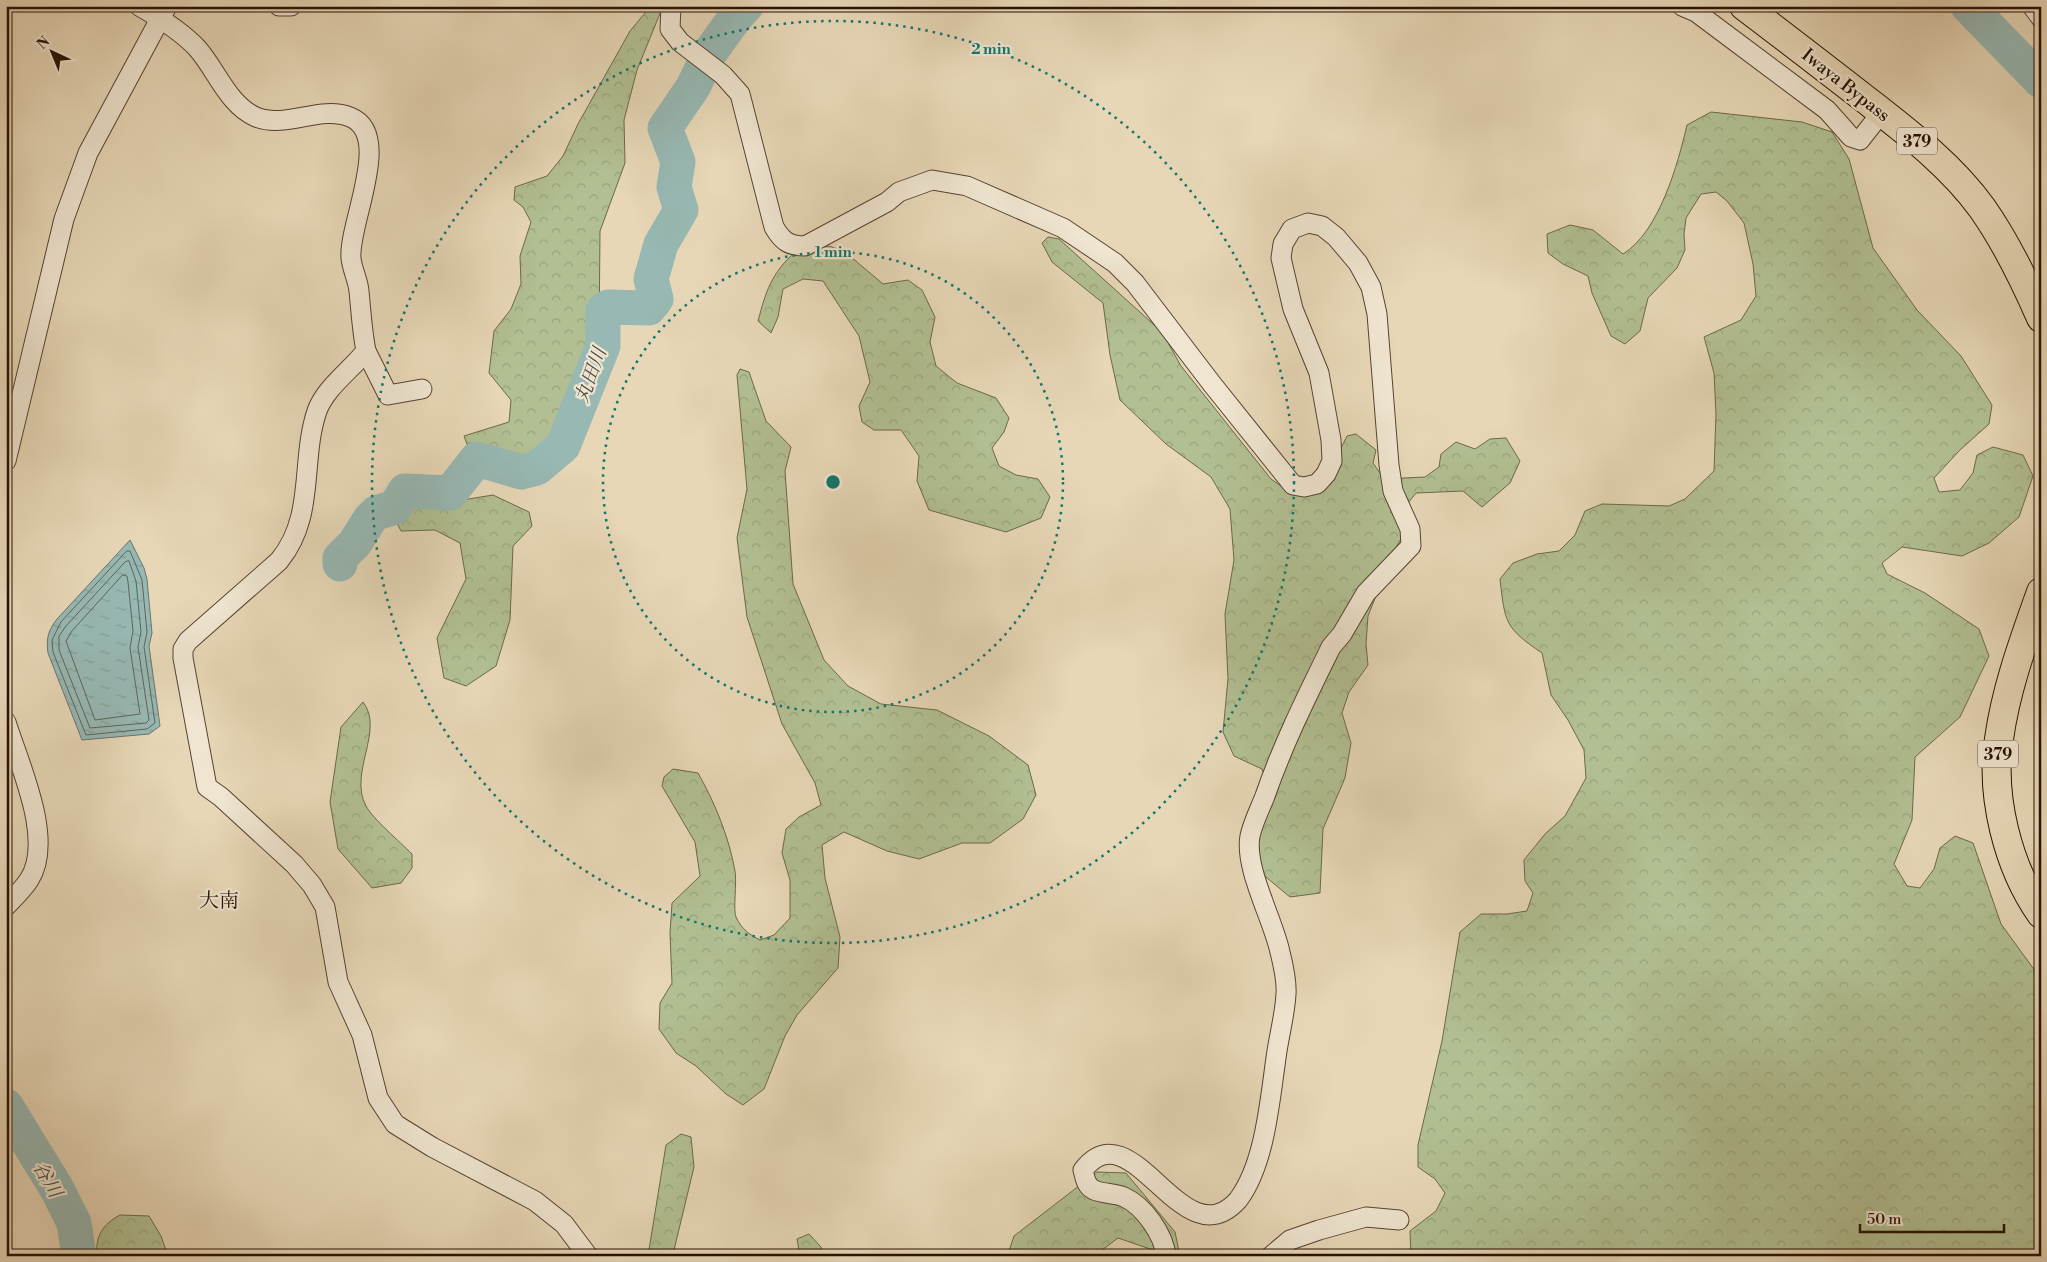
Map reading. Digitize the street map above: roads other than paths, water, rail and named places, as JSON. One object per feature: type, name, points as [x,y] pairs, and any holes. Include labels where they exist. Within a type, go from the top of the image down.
[{"type":"highway","name":"Iwaya Bypass","points":[[1744,6],[1920,143],[1981,206],[2023,276],[2041,318]]},
{"type":"highway","name":"379","points":[[2041,592],[2013,673],[1999,740],[1997,776],[2007,840],[2017,869],[2041,914]]},
{"type":"street","points":[[139,6],[164,12],[198,49],[226,90],[242,107],[256,117],[274,120],[332,112],[349,116],[360,122],[368,134],[367,170],[350,257],[359,290],[359,311],[366,351],[388,395],[422,390]]},
{"type":"street","points":[[279,6],[291,6]]},
{"type":"street","points":[[671,6],[670,29],[680,42],[705,61],[740,94],[774,227],[782,240],[793,246],[805,246],[887,202],[899,192],[932,180],[967,186],[1063,228],[1115,263],[1135,283],[1212,384],[1293,485],[1304,487],[1318,484],[1326,474],[1332,461],[1331,440],[1319,373],[1304,340],[1286,284],[1281,258],[1283,244],[1292,229],[1308,223],[1322,226],[1358,263],[1370,286],[1377,314],[1389,466],[1393,491],[1410,529],[1412,546],[1366,593],[1342,634],[1331,647],[1284,743],[1250,837],[1253,869],[1280,952],[1286,992],[1266,1126],[1254,1173],[1230,1211],[1215,1218],[1202,1219],[1186,1215],[1125,1159],[1111,1155],[1099,1156],[1090,1161],[1083,1170],[1085,1181],[1094,1190],[1126,1198],[1140,1210],[1165,1244],[1166,1256]]},
{"type":"street","points":[[1682,6],[1696,12],[1827,110],[1851,137],[1860,140],[1882,112]]},
{"type":"street","points":[[2032,6],[2041,18]]},
{"type":"street","points":[[6,461],[64,219],[88,153],[164,12]]},
{"type":"street","points":[[366,351],[328,393],[318,409],[305,496],[296,534],[290,547],[279,561],[188,641],[183,648],[183,658],[207,787],[221,797],[294,864],[312,885],[325,907],[338,982],[362,1035],[378,1098],[395,1124],[432,1147],[535,1201],[564,1224],[588,1256]]},
{"type":"street","points":[[6,722],[36,816],[39,850],[30,879],[6,906]]},
{"type":"street","points":[[1271,1256],[1290,1240],[1319,1230],[1366,1217],[1399,1220]]},
{"type":"water","points":[[130,540],[144,568],[147,579],[152,633],[149,646],[160,726],[149,734],[82,740],[48,653],[48,635],[57,619]]},
{"type":"waterway","name":"丸田川","points":[[340,564],[340,558],[355,543],[370,519],[376,513],[395,507],[405,491],[450,493],[477,459],[521,472],[537,468],[563,446],[603,346],[603,311],[608,307],[649,308],[656,299],[651,279],[661,244],[681,210],[674,187],[678,162],[665,128],[693,87],[709,54],[734,19],[746,6]]},
{"type":"waterway","points":[[1968,6],[2041,81]]},
{"type":"waterway","name":"谷川","points":[[6,1106],[57,1189],[74,1223],[79,1256]]},
{"type":"district","name":"大南","points":[[219,900]]}]
